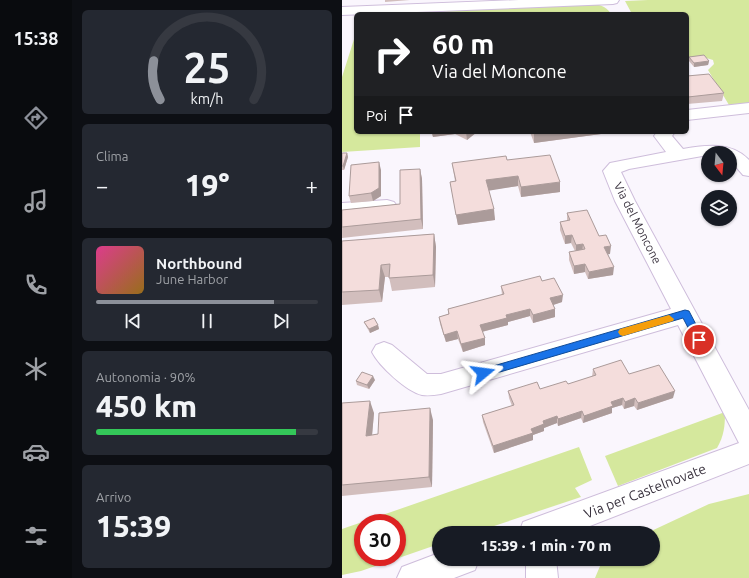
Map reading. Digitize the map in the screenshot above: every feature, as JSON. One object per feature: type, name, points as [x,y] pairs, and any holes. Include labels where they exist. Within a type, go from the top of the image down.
[{"type":"street","points":[[346,7],[613,0],[620,12]]},
{"type":"street","points":[[689,115],[749,108]]},
{"type":"street","points":[[665,134],[663,136],[678,155]]},
{"type":"street","name":"Via del Moncone","points":[[701,151],[627,164],[616,167],[612,171],[625,201],[749,436]]},
{"type":"street","name":"Via del Moncone","points":[[737,157],[749,171]]},
{"type":"street","points":[[342,209],[388,206]]},
{"type":"street","points":[[384,352],[422,385],[441,384],[685,314]]},
{"type":"street","name":"Via per Castelnovate","points":[[570,526],[749,452]]},
{"type":"street","points":[[413,578],[445,566]]},
{"type":"street","points":[[541,566],[542,578]]},
{"type":"green space","points":[[749,0],[749,103],[729,105],[708,70],[714,64],[713,60],[703,57],[689,59],[689,12],[631,12],[625,1]]},
{"type":"green space","points":[[597,4],[605,7],[610,12],[405,12]]},
{"type":"green space","points":[[354,39],[354,134],[420,134],[420,147],[342,152],[342,77]]},
{"type":"green space","points":[[725,412],[724,431],[717,448],[618,486],[605,456]]},
{"type":"green space","points":[[579,447],[592,480],[575,488],[581,497],[494,526],[432,526],[432,546],[406,555],[406,514],[385,514]]},
{"type":"green space","points":[[749,494],[749,578],[595,578],[600,566],[660,566],[660,527],[709,504]]},
{"type":"green space","points":[[354,525],[354,566],[375,566],[342,575],[342,529]]},
{"type":"building","points":[[704,55],[709,61],[694,63],[689,57]]},
{"type":"building","points":[[709,74],[724,93],[689,97],[689,76]]},
{"type":"building","points":[[342,153],[347,153],[343,166],[342,166]]},
{"type":"building","points":[[550,155],[560,182],[521,187],[518,176],[486,180],[494,209],[456,215],[450,182],[456,181],[452,163],[506,156],[507,160]]},
{"type":"building","points":[[379,162],[379,188],[371,193],[349,196],[351,165]]},
{"type":"building","points":[[420,169],[421,219],[342,227],[342,210],[400,204],[400,170]]},
{"type":"building","points":[[587,210],[599,236],[606,235],[611,246],[604,247],[614,267],[589,272],[585,264],[574,266],[569,252],[585,249],[583,244],[576,245],[572,235],[565,236],[560,222],[570,220],[567,213]]},
{"type":"building","points":[[434,234],[433,275],[389,278],[390,264],[381,265],[379,290],[342,292],[342,241]]},
{"type":"building","points":[[540,276],[542,281],[554,278],[563,295],[550,298],[555,309],[533,315],[530,309],[506,315],[507,318],[480,325],[485,338],[461,344],[457,331],[444,335],[439,317],[449,314],[448,309],[504,294],[501,286]]},
{"type":"building","points":[[374,318],[378,325],[369,329],[364,322]]},
{"type":"building","points":[[621,360],[629,374],[659,365],[675,391],[638,403],[635,398],[625,402],[623,398],[611,402],[613,406],[584,416],[582,411],[558,419],[557,416],[543,421],[544,424],[531,429],[533,433],[493,446],[482,415],[514,405],[508,391],[537,382],[540,389],[566,381],[568,384],[596,375],[593,369]]},
{"type":"building","points":[[362,372],[373,376],[367,385],[356,381]]},
{"type":"building","points":[[370,401],[366,436],[378,434],[379,413],[430,408],[429,477],[342,485],[342,403]]},
{"type":"slow traffic","points":[[623,332],[669,319]]},
{"type":"route","points":[[483,373],[685,314],[699,340]]}]
